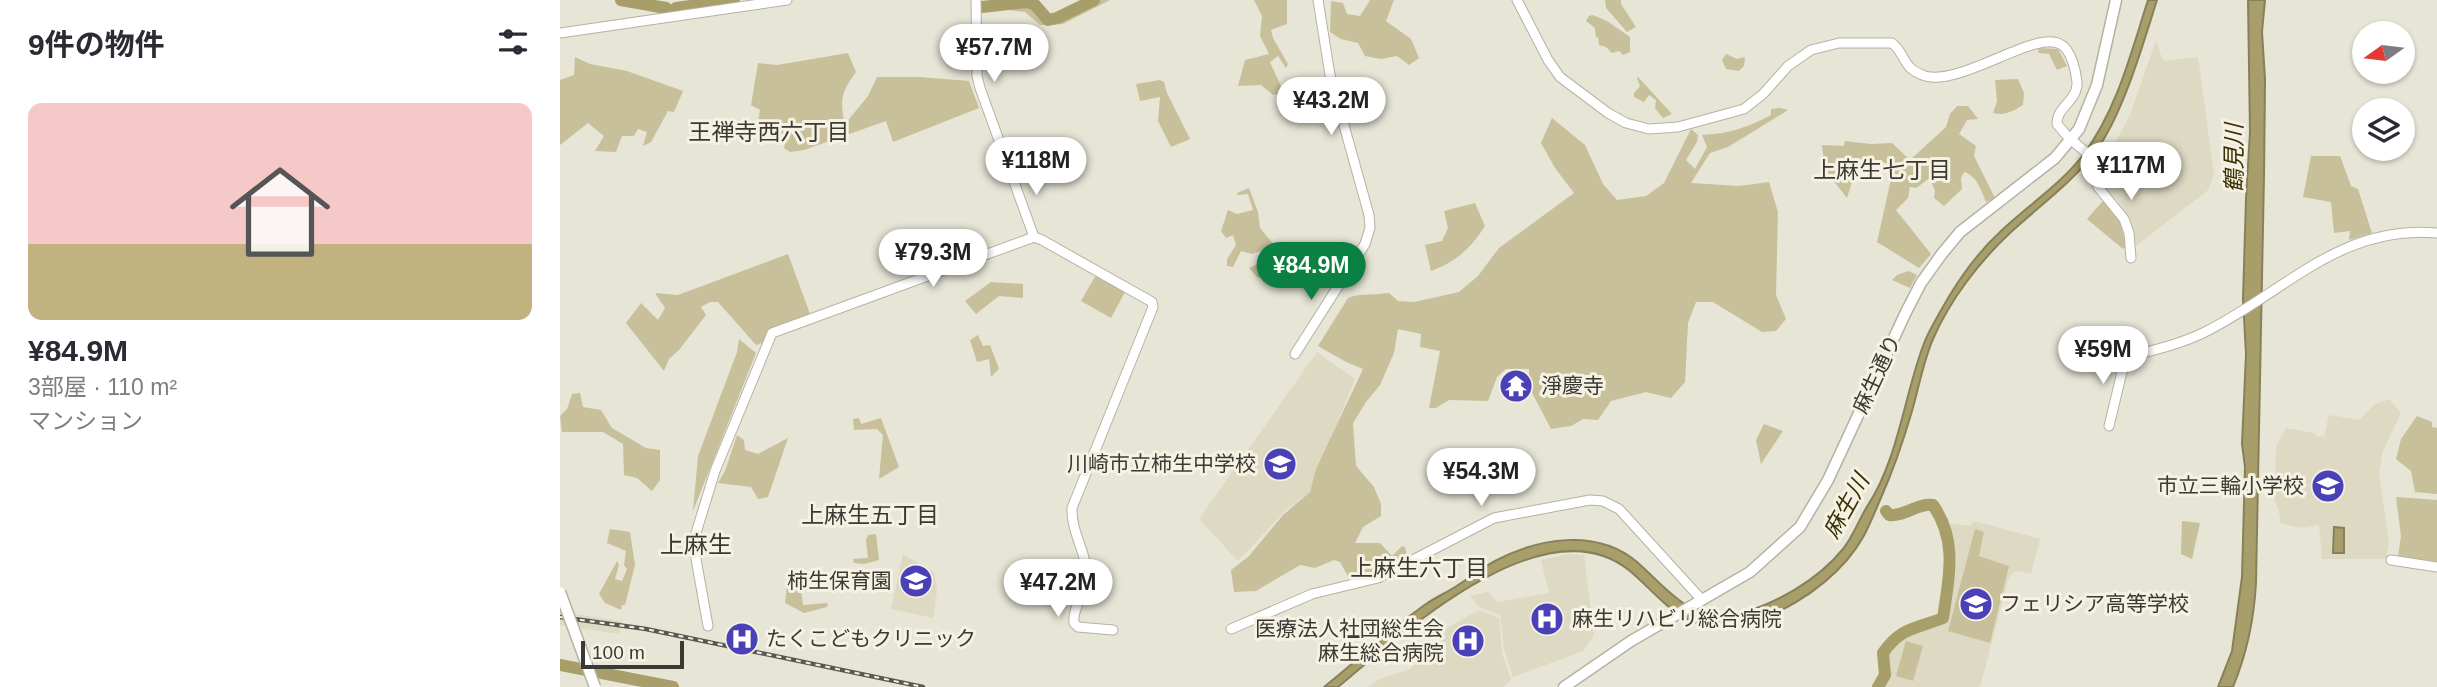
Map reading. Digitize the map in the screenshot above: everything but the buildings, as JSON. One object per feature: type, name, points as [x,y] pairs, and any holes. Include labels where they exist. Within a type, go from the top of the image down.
[{"type":"main road","name":"麻生通り","points":[[1564,687],[1623,646],[1750,572],[1800,527],[1828,480],[1921,283],[1960,232],[2055,158],[2084,121],[2097,85],[2116,0]]},
{"type":"main road","points":[[560,592],[595,687]]},
{"type":"street","points":[[560,33],[753,2],[787,0]]},
{"type":"street","points":[[976,0],[979,88],[1034,237]]},
{"type":"street","points":[[1295,354],[1348,274],[1365,244],[1370,228],[1369,215],[1330,75],[1318,0]]},
{"type":"street","points":[[1517,0],[1548,60],[1560,77],[1608,113],[1640,128],[1678,127],[1735,113],[1756,100],[1788,66],[1811,50],[1826,45],[1892,43],[1906,64],[1918,73],[1933,77],[1969,70],[2033,45],[2052,42],[2063,46],[2070,57],[2077,83],[2073,98],[2056,120],[2060,129],[2095,160],[2098,187],[2124,219],[2129,233],[2131,257]]},
{"type":"street","points":[[2109,426],[2128,357],[2192,338],[2354,243],[2395,235],[2437,233]]},
{"type":"street","points":[[708,626],[696,559],[696,533],[715,471],[772,334],[1034,237],[1055,246],[1152,302],[1153,307],[1072,508],[1072,524],[1084,555],[1087,579],[1086,588],[1074,614],[1074,623],[1078,627],[1114,630]]},
{"type":"street","points":[[1231,629],[1312,594],[1378,578],[1494,518],[1590,500],[1603,501],[1619,509],[1698,603]]},
{"type":"street","points":[[2391,560],[2437,567]]},
{"type":"shaded area","points":[[1097,0],[1110,0],[1063,24],[1051,25],[1040,25],[1025,12],[1009,10],[1005,3],[1031,3],[1047,20],[1053,21]]},
{"type":"shaded area","points":[[1254,0],[1287,0],[1287,24],[1271,30],[1288,64],[1286,68],[1278,56],[1270,62],[1284,93],[1273,95],[1261,85],[1238,86],[1245,60],[1269,54],[1260,36],[1262,16]]},
{"type":"shaded area","points":[[1370,0],[1394,0],[1386,21],[1411,39],[1419,58],[1409,65],[1397,56],[1381,59],[1365,56],[1358,43],[1341,39],[1330,32],[1331,1],[1343,3],[1347,14],[1360,16]]},
{"type":"shaded area","points":[[1605,0],[1621,0],[1636,27],[1627,32],[1606,8]]},
{"type":"shaded area","points":[[2148,0],[2157,0],[2131,78],[2106,136],[2077,174],[2010,233],[1966,282],[1940,324],[1930,348],[1901,445],[1870,524],[1853,552],[1811,593],[1782,610],[1751,622],[1702,625],[1676,613],[1630,571],[1596,554],[1558,552],[1517,563],[1476,583],[1436,609],[1338,687],[1324,687],[1430,601],[1495,561],[1548,542],[1586,541],[1621,551],[1681,602],[1707,614],[1721,616],[1737,614],[1767,604],[1809,581],[1821,571],[1847,544],[1887,468],[1923,346],[1946,301],[1982,250],[2064,176],[2095,138],[2122,80]]},
{"type":"shaded area","points":[[2248,0],[2265,0],[2262,32],[2265,79],[2264,175],[2256,583],[2249,636],[2238,674],[2233,687],[2218,687],[2232,651],[2242,577],[2245,467],[2242,444],[2246,354],[2243,299],[2250,132]]},
{"type":"shaded area","points":[[1593,15],[1630,37],[1630,52],[1623,55],[1619,51],[1612,53],[1599,45],[1595,28],[1586,21]]},
{"type":"shaded area","points":[[2156,41],[2163,61],[2198,57],[2214,175],[2208,190],[2136,246],[2128,215],[2104,186],[2103,165],[2130,115]]},
{"type":"shaded area","points":[[2039,48],[2058,49],[2067,66],[2057,70],[2049,54],[2038,53]]},
{"type":"shaded area","points":[[848,53],[856,72],[843,96],[845,124],[868,96],[877,77],[969,81],[979,108],[893,142],[886,121],[804,150],[790,152],[784,148],[786,136],[758,121],[760,110],[751,105],[758,63],[777,65]]},
{"type":"shaded area","points":[[1726,54],[1737,59],[1745,57],[1744,66],[1739,71],[1726,69],[1722,60]]},
{"type":"shaded area","points":[[575,57],[590,64],[627,71],[683,91],[674,112],[668,111],[651,142],[643,146],[647,132],[638,129],[634,136],[622,136],[616,152],[595,151],[604,136],[588,123],[560,145],[560,80],[574,75]]},
{"type":"shaded area","points":[[1638,77],[1672,114],[1663,118],[1655,108],[1656,100],[1649,95],[1644,102],[1634,97],[1640,86]]},
{"type":"shaded area","points":[[2018,79],[2024,93],[2023,105],[2005,113],[1993,113],[1997,101],[1995,80]]},
{"type":"shaded area","points":[[1160,80],[1164,82],[1190,139],[1171,147],[1158,121],[1160,97],[1140,101],[1136,84]]},
{"type":"shaded area","points":[[1957,106],[1968,106],[1978,119],[1967,120],[1959,134],[1976,146],[1974,156],[1995,198],[1986,202],[1975,180],[1964,172],[1961,178],[1962,189],[1944,206],[1934,198],[1935,191],[1930,178],[1916,188],[1910,187],[1908,198],[1896,210],[1931,254],[1919,268],[1877,242],[1894,166],[1877,160],[1859,159],[1847,198],[1825,170],[1822,145],[1844,146],[1845,141],[1892,143],[1910,160],[1946,127],[1950,114]]},
{"type":"shaded area","points":[[1771,109],[1788,110],[1728,147],[1710,153],[1691,183],[1739,186],[1769,182],[1778,212],[1776,295],[1786,319],[1776,331],[1762,332],[1713,302],[1696,302],[1688,323],[1685,382],[1671,398],[1646,392],[1611,401],[1598,420],[1583,419],[1571,426],[1551,429],[1529,387],[1529,369],[1506,369],[1497,377],[1488,401],[1449,400],[1436,408],[1429,408],[1440,351],[1420,347],[1421,334],[1398,329],[1394,353],[1380,385],[1353,423],[1356,466],[1374,487],[1381,504],[1381,516],[1363,527],[1355,543],[1380,543],[1392,556],[1402,546],[1405,547],[1407,557],[1386,569],[1356,576],[1348,576],[1340,562],[1334,560],[1315,568],[1300,565],[1256,591],[1234,592],[1231,570],[1249,556],[1283,515],[1310,492],[1316,469],[1363,369],[1318,346],[1348,298],[1389,293],[1398,301],[1414,302],[1459,292],[1478,276],[1499,248],[1574,193],[1541,143],[1552,118],[1585,145],[1603,184],[1617,200],[1646,196],[1664,183],[1691,129],[1698,135],[1697,142],[1686,160],[1695,169],[1707,147],[1702,135],[1746,126],[1771,115]]},
{"type":"shaded area","points":[[2311,156],[2340,156],[2351,186],[2358,189],[2372,233],[2349,240],[2350,231],[2334,233],[2331,202],[2303,197]]},
{"type":"shaded area","points":[[1249,188],[1258,212],[1260,228],[1279,251],[1288,249],[1295,256],[1290,264],[1289,277],[1274,274],[1258,278],[1249,268],[1272,258],[1271,247],[1252,254],[1241,251],[1233,267],[1227,266],[1227,259],[1236,245],[1233,235],[1226,238],[1221,231],[1228,210],[1237,214],[1253,210],[1248,194],[1237,193]]},
{"type":"shaded area","points":[[2102,202],[2106,202],[2120,220],[2126,247],[2123,249],[2087,219]]},
{"type":"shaded area","points":[[1475,203],[1485,226],[1462,253],[1431,271],[1425,245],[1442,241],[1448,228],[1444,211]]},
{"type":"shaded area","points":[[788,254],[810,314],[769,329],[762,343],[756,345],[718,302],[710,302],[701,307],[706,315],[669,359],[664,371],[626,323],[641,303],[658,320],[665,308],[655,293],[678,295]]},
{"type":"shaded area","points":[[1909,271],[1917,275],[1910,288],[1892,280],[1897,275]]},
{"type":"shaded area","points":[[1096,275],[1125,292],[1111,318],[1081,301]]},
{"type":"shaded area","points":[[991,282],[1023,284],[1023,298],[999,296],[976,314],[965,301]]},
{"type":"shaded area","points":[[978,335],[983,346],[990,345],[999,369],[991,377],[989,359],[977,362],[970,340]]},
{"type":"shaded area","points":[[739,339],[756,353],[693,511],[698,456],[737,352]]},
{"type":"shaded area","name":"川崎市立柿生中学校","points":[[1317,352],[1355,379],[1309,493],[1287,509],[1238,561],[1199,519]]},
{"type":"shaded area","points":[[580,393],[583,407],[601,410],[612,428],[646,448],[660,450],[660,480],[652,491],[637,478],[624,475],[623,444],[603,432],[562,432],[560,416],[567,409],[572,394]]},
{"type":"shaded area","name":"市立三輪小学校","points":[[2389,399],[2401,413],[2383,451],[2379,473],[2389,542],[2386,559],[2322,559],[2319,525],[2301,528],[2280,523],[2274,497],[2276,447],[2286,428],[2324,437],[2329,415],[2359,420],[2375,404]]},
{"type":"shaded area","points":[[2417,416],[2432,422],[2432,427],[2437,428],[2437,494],[2415,492],[2411,471],[2396,459],[2401,439]]},
{"type":"shaded area","points":[[859,418],[861,424],[881,418],[899,467],[879,479],[883,435],[877,429],[854,430],[853,419]]},
{"type":"shaded area","points":[[1764,424],[1783,431],[1761,464],[1756,440]]},
{"type":"shaded area","points":[[737,435],[744,440],[745,450],[758,454],[788,438],[768,497],[758,499],[751,487],[718,483]]},
{"type":"shaded area","points":[[2396,497],[2437,500],[2437,562],[2398,557],[2401,536]]},
{"type":"shaded area","name":"フェリシア高等学校","points":[[1974,521],[2040,539],[2031,574],[2021,571],[2014,572],[2009,577],[1980,687],[1883,687],[1890,676],[1887,657],[1899,642],[1922,629],[1944,623],[1948,617],[1957,560],[1950,523],[1970,526]]},
{"type":"shaded area","points":[[2182,521],[2200,523],[2192,559],[2181,554]]},
{"type":"shaded area","points":[[2334,527],[2344,528],[2344,553],[2333,553]]},
{"type":"shaded area","points":[[610,529],[630,532],[635,565],[625,605],[622,605],[621,610],[605,603],[599,594],[617,561],[619,565],[615,579],[622,581],[627,569],[624,565],[626,551],[607,543]]},
{"type":"shaded area","points":[[1975,529],[1984,532],[1979,556],[2009,566],[1990,643],[1948,631]]},
{"type":"shaded area","points":[[876,534],[879,560],[864,564],[854,563],[853,559],[868,558],[866,540],[868,535]]},
{"type":"shaded area","name":"柿生保育園","points":[[903,554],[934,572],[937,591],[933,618],[891,609]]},
{"type":"shaded area","name":"麻生リハビリ総合病院","points":[[1569,554],[1584,555],[1594,635],[1583,651],[1513,677],[1504,649],[1500,615],[1479,607],[1470,596],[1488,592],[1497,602],[1549,593],[1541,560]]},
{"type":"shaded area","points":[[787,586],[801,591],[803,605],[828,603],[827,607],[804,613],[785,603]]},
{"type":"shaded area","name":"医療法人社団総生会 麻生総合病院","points":[[1479,610],[1499,618],[1502,653],[1511,680],[1503,687],[1367,687],[1380,679],[1410,669],[1431,650],[1440,632]]},
{"type":"shaded area","points":[[560,612],[622,621],[619,634],[560,625]]},
{"type":"shaded area","points":[[1906,641],[1923,646],[1913,681],[1896,676]]},
{"type":"waterway","points":[[621,0],[666,8]]},
{"type":"waterway","points":[[676,8],[734,0]]},
{"type":"waterway","points":[[982,7],[1028,2],[1035,5],[1048,20],[1094,0]]},
{"type":"waterway","points":[[1878,687],[1885,675],[1883,653],[1890,644],[1903,633],[1943,618],[1950,560],[1946,532],[1933,505],[1895,515],[1889,515],[1886,511]]},
{"type":"waterway","name":"麻生川","points":[[560,665],[673,687]]},
{"type":"railway","points":[[560,617],[646,629],[923,687]]},
{"type":"place","name":"淨慶寺","points":[[1516,386]]},
{"type":"place","name":"川崎市立柿生中学校","points":[[1280,464]]},
{"type":"place","name":"市立三輪小学校","points":[[2328,486]]},
{"type":"place","name":"柿生保育園","points":[[916,581]]},
{"type":"place","name":"フェリシア高等学校","points":[[1976,604]]},
{"type":"place","name":"麻生リハビリ総合病院","points":[[1547,619]]},
{"type":"place","name":"たくこどもクリニック","points":[[742,639]]},
{"type":"place","name":"医療法人社団総生会 麻生総合病院","points":[[1468,641]]},
{"type":"district","name":"王禅寺西六丁目","points":[[769,132]]},
{"type":"district","name":"上麻生七丁目","points":[[1882,170]]},
{"type":"district","name":"上麻生五丁目","points":[[870,515]]},
{"type":"district","name":"上麻生","points":[[696,545]]},
{"type":"district","name":"上麻生六丁目","points":[[1419,568]]},
{"type":"water label","name":"鶴見川","points":[[2234,158]]}]
